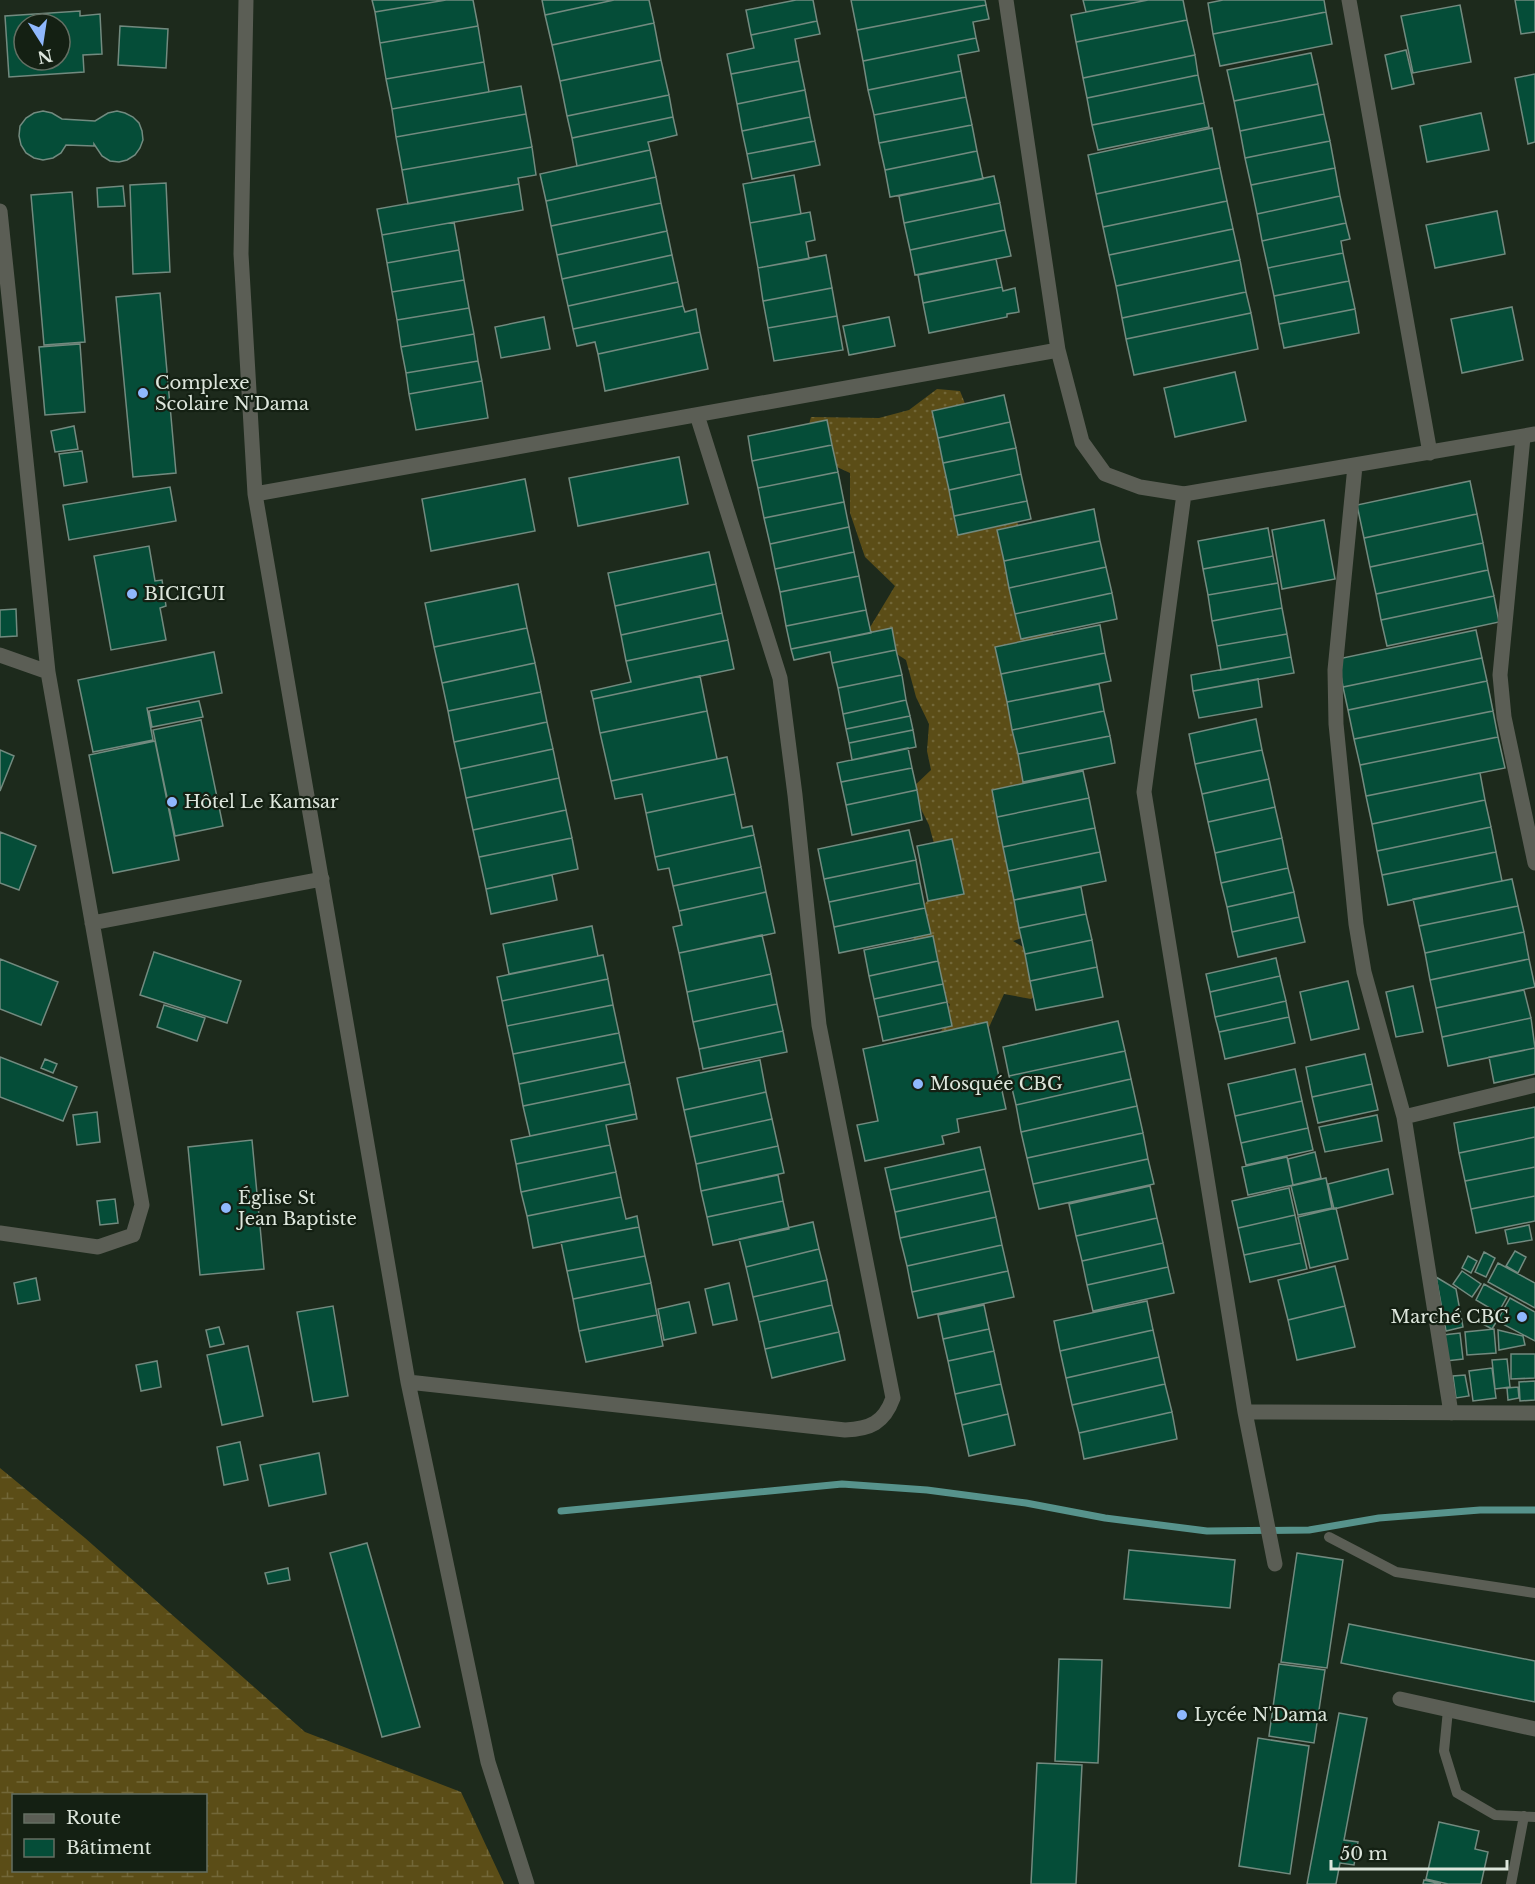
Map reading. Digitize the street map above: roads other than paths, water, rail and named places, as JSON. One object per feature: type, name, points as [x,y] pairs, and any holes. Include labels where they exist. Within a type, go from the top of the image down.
[{"type":"street","points":[[246,0],[241,254],[255,494],[408,1382],[488,1762],[528,1884]]},
{"type":"street","points":[[1006,0],[1058,350],[1082,442],[1105,474],[1140,488],[1184,494],[1529,436],[1500,675],[1504,717],[1535,863]]},
{"type":"street","points":[[1349,0],[1430,453]]},
{"type":"street","points":[[0,210],[48,672],[142,1205],[133,1235],[98,1246],[0,1233]]},
{"type":"street","points":[[255,494],[1058,350]]},
{"type":"street","points":[[408,1382],[845,1430],[862,1429],[876,1423],[888,1412],[893,1398],[819,1025],[795,795],[780,678],[697,415]]},
{"type":"street","points":[[1355,466],[1335,670],[1336,724],[1356,924],[1364,972],[1404,1117],[1451,1413]]},
{"type":"street","points":[[1184,494],[1144,792],[1245,1412],[1275,1564]]},
{"type":"street","points":[[0,656],[48,672]]},
{"type":"street","points":[[92,922],[322,879]]},
{"type":"street","points":[[1404,1117],[1535,1085]]},
{"type":"street","points":[[1245,1412],[1535,1413]]},
{"type":"street","points":[[1400,1699],[1535,1729]]},
{"type":"lane","points":[[1329,1537],[1396,1572],[1535,1593]]},
{"type":"lane","points":[[1448,1710],[1444,1751],[1457,1793],[1496,1815],[1529,1816],[1511,1884]]},
{"type":"waterway","points":[[561,1511],[842,1484],[927,1490],[1026,1503],[1105,1518],[1207,1531],[1309,1530],[1379,1518],[1480,1510],[1535,1510]]},
{"type":"place","name":"Complexe Scolaire N'Dama","points":[[143,393]]},
{"type":"place","name":"BICIGUI","points":[[132,594]]},
{"type":"place","name":"Hôtel Le Kamsar","points":[[172,802]]},
{"type":"place","name":"Mosquée CBG","points":[[918,1084]]},
{"type":"place","name":"Église St Jean Baptiste","points":[[226,1208]]},
{"type":"place","name":"Marché CBG","points":[[1522,1317]]},
{"type":"place","name":"Lycée N'Dama","points":[[1182,1715]]}]
